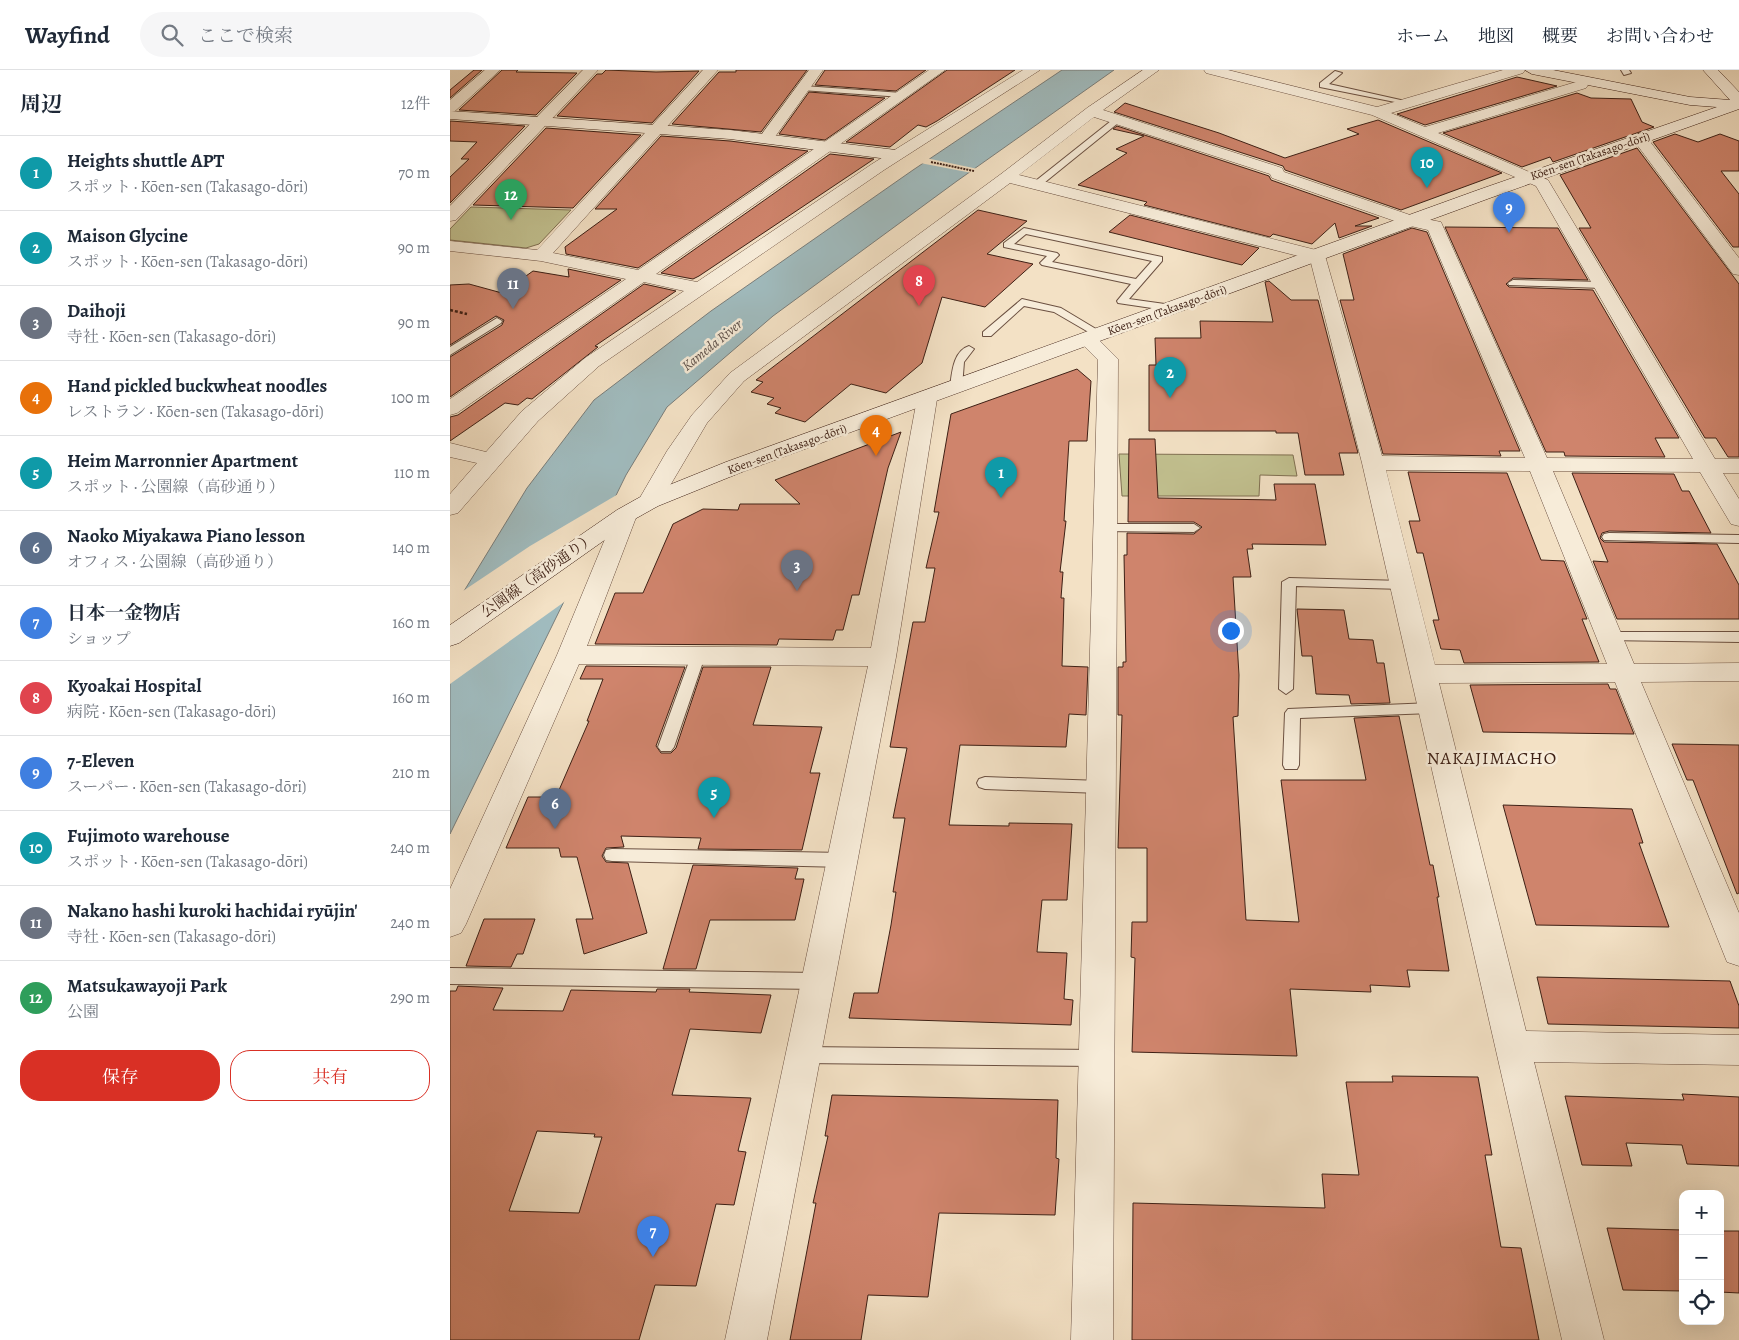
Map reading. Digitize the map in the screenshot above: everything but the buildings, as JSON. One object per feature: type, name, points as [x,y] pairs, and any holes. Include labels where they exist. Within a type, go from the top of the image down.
[{"type":"street","points":[[450,108],[493,70]]},
{"type":"street","points":[[450,216],[591,70]]},
{"type":"street","points":[[541,256],[711,70]]},
{"type":"street","points":[[767,138],[816,70]]},
{"type":"street","points":[[450,409],[938,70]]},
{"type":"street","points":[[450,508],[530,416],[592,362],[896,155],[1033,70]]},
{"type":"street","points":[[650,501],[665,472],[709,404],[737,377],[984,192],[1007,177],[1016,168],[1092,111],[1152,70]]},
{"type":"street","points":[[1211,70],[1377,112],[1542,182],[1604,285],[1739,519]]},
{"type":"street","points":[[1377,112],[1518,70]]},
{"type":"street","points":[[1532,70],[1690,101],[1739,103]]},
{"type":"street","points":[[1610,70],[1629,73]]},
{"type":"street","points":[[1710,70],[1739,103]]},
{"type":"street","points":[[1424,132],[1581,85]]},
{"type":"street","points":[[1704,88],[1739,103]]},
{"type":"street","name":"Kōen-sen (Takasago-dōri)","points":[[602,530],[650,501],[734,467],[1318,256],[1530,177],[1739,103]]},
{"type":"street","points":[[1092,111],[1276,171],[1278,175],[1412,221],[1435,226],[1539,465],[1739,952]]},
{"type":"street","points":[[450,115],[767,138],[830,144],[896,155]]},
{"type":"street","points":[[1640,138],[1739,270]]},
{"type":"street","points":[[1007,177],[1318,256],[1373,463],[1583,1340]]},
{"type":"street","points":[[450,246],[541,256],[699,288]]},
{"type":"street","points":[[1092,1340],[1108,359],[1094,337]]},
{"type":"street","points":[[746,1340],[844,860],[883,658],[927,398]]},
{"type":"street","points":[[450,450],[490,460]]},
{"type":"street","points":[[1373,463],[1739,466]]},
{"type":"street","points":[[450,924],[570,655],[625,515]]},
{"type":"street","name":"公園線（高砂通り）","points":[[450,637],[602,530]]},
{"type":"street","points":[[570,655],[883,658]]},
{"type":"street","points":[[1424,674],[1623,671],[1739,672]]},
{"type":"street","points":[[1512,1046],[1739,1050]]},
{"type":"lane","points":[[1324,70],[1341,72]]},
{"type":"lane","points":[[1341,72],[1322,85],[1410,103]]},
{"type":"lane","points":[[804,88],[902,94]]},
{"type":"lane","points":[[1036,185],[1119,119]]},
{"type":"lane","points":[[1138,282],[1045,263],[1054,255],[1007,245],[1024,231],[1160,260],[1122,301],[1172,308]]},
{"type":"lane","points":[[1512,283],[1604,285]]},
{"type":"lane","points":[[987,334],[1022,302],[1057,310],[1094,337]]},
{"type":"lane","points":[[450,352],[497,321]]},
{"type":"lane","points":[[956,387],[958,362],[969,349]]},
{"type":"lane","points":[[1105,528],[1194,528]]},
{"type":"lane","points":[[1609,537],[1739,539]]},
{"type":"lane","points":[[1286,689],[1289,582],[1402,585]]},
{"type":"lane","points":[[1610,637],[1739,637]]},
{"type":"lane","points":[[666,747],[698,656]]},
{"type":"lane","points":[[1290,765],[1294,712],[1432,708]]},
{"type":"lane","points":[[985,784],[1101,786]]},
{"type":"lane","points":[[612,855],[844,860]]},
{"type":"lane","points":[[450,976],[818,981]]},
{"type":"lane","points":[[803,1055],[1097,1058]]},
{"type":"path","points":[[924,160],[978,172]]},
{"type":"shaded area","points":[[471,207],[571,210],[539,244],[526,248],[450,240],[450,229]]},
{"type":"shaded area","points":[[1119,454],[1293,455],[1297,476],[1260,475],[1259,496],[1122,496]]},
{"type":"water","name":"Kameda River","points":[[1062,70],[1114,70],[957,181],[773,316],[667,407],[626,475],[450,834],[450,614],[527,488],[594,400],[711,311],[913,170]]},
{"type":"pier","points":[[926,158],[978,169],[972,173],[920,163]]},
{"type":"pier","points":[[620,493],[567,600],[450,684],[450,609],[460,593],[530,546]]},
{"type":"place","name":"Fujimoto warehouse","points":[[1427,188]]},
{"type":"place","name":"Matsukawayoji Park","points":[[511,220]]},
{"type":"place","name":"7-Eleven","points":[[1509,233]]},
{"type":"place","name":"Kyoakai Hospital","points":[[919,306]]},
{"type":"place","name":"Nakano hashi kuroki hachidai ryūjin'","points":[[513,309]]},
{"type":"place","name":"Maison Glycine","points":[[1170,398]]},
{"type":"place","name":"Hand pickled buckwheat noodles","points":[[876,456]]},
{"type":"place","name":"Heights shuttle APT","points":[[1001,498]]},
{"type":"place","name":"Daihoji","points":[[797,591]]},
{"type":"place","name":"Heim Marronnier Apartment","points":[[714,818]]},
{"type":"place","name":"Naoko Miyakawa Piano lesson","points":[[555,829]]},
{"type":"place","name":"日本一金物店","points":[[653,1257]]},
{"type":"district","name":"NAKAJIMACHO","points":[[1492,758]]}]
